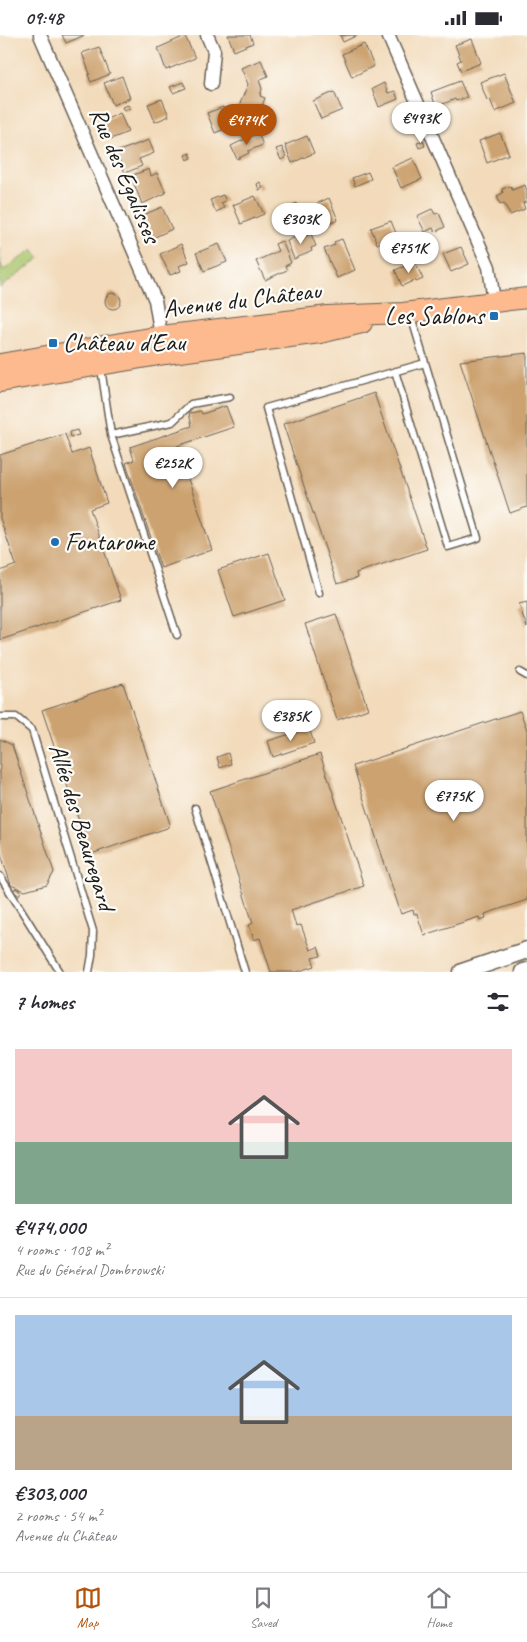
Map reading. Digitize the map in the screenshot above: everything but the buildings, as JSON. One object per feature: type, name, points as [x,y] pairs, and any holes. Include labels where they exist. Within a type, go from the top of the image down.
[{"type":"main road","name":"Avenue du Château","points":[[0,364],[163,345],[328,316],[407,313],[527,298]]},
{"type":"main road","name":"Avenue du Château","points":[[0,382],[100,365],[163,345]]},
{"type":"street","name":"Rue des Egalisses","points":[[40,35],[154,300],[163,345]]},
{"type":"street","points":[[207,35],[214,51],[212,84]]},
{"type":"street","points":[[388,35],[489,267],[494,301]]},
{"type":"street","points":[[462,972],[527,950]]},
{"type":"street","points":[[523,972],[527,971]]},
{"type":"lane","points":[[395,371],[448,547],[478,538],[425,363],[407,313]]},
{"type":"lane","points":[[319,593],[266,408],[425,363]]},
{"type":"lane","points":[[100,365],[111,435],[177,635]]},
{"type":"lane","points":[[111,435],[172,422],[191,404],[230,397]]},
{"type":"lane","points":[[520,672],[527,676]]},
{"type":"lane","name":"Allée des Beauregard","points":[[0,717],[16,717],[32,730],[93,931],[89,972]]},
{"type":"lane","points":[[195,808],[245,972]]},
{"type":"lane","points":[[0,875],[60,972]]},
{"type":"green space","points":[[0,248],[1,265],[4,270],[33,249],[40,258],[0,288]]},
{"type":"place","name":"Les Sablons","points":[[494,316]]},
{"type":"place","name":"Château d'Eau","points":[[53,343]]},
{"type":"place","name":"Fontarome","points":[[55,542]]}]
